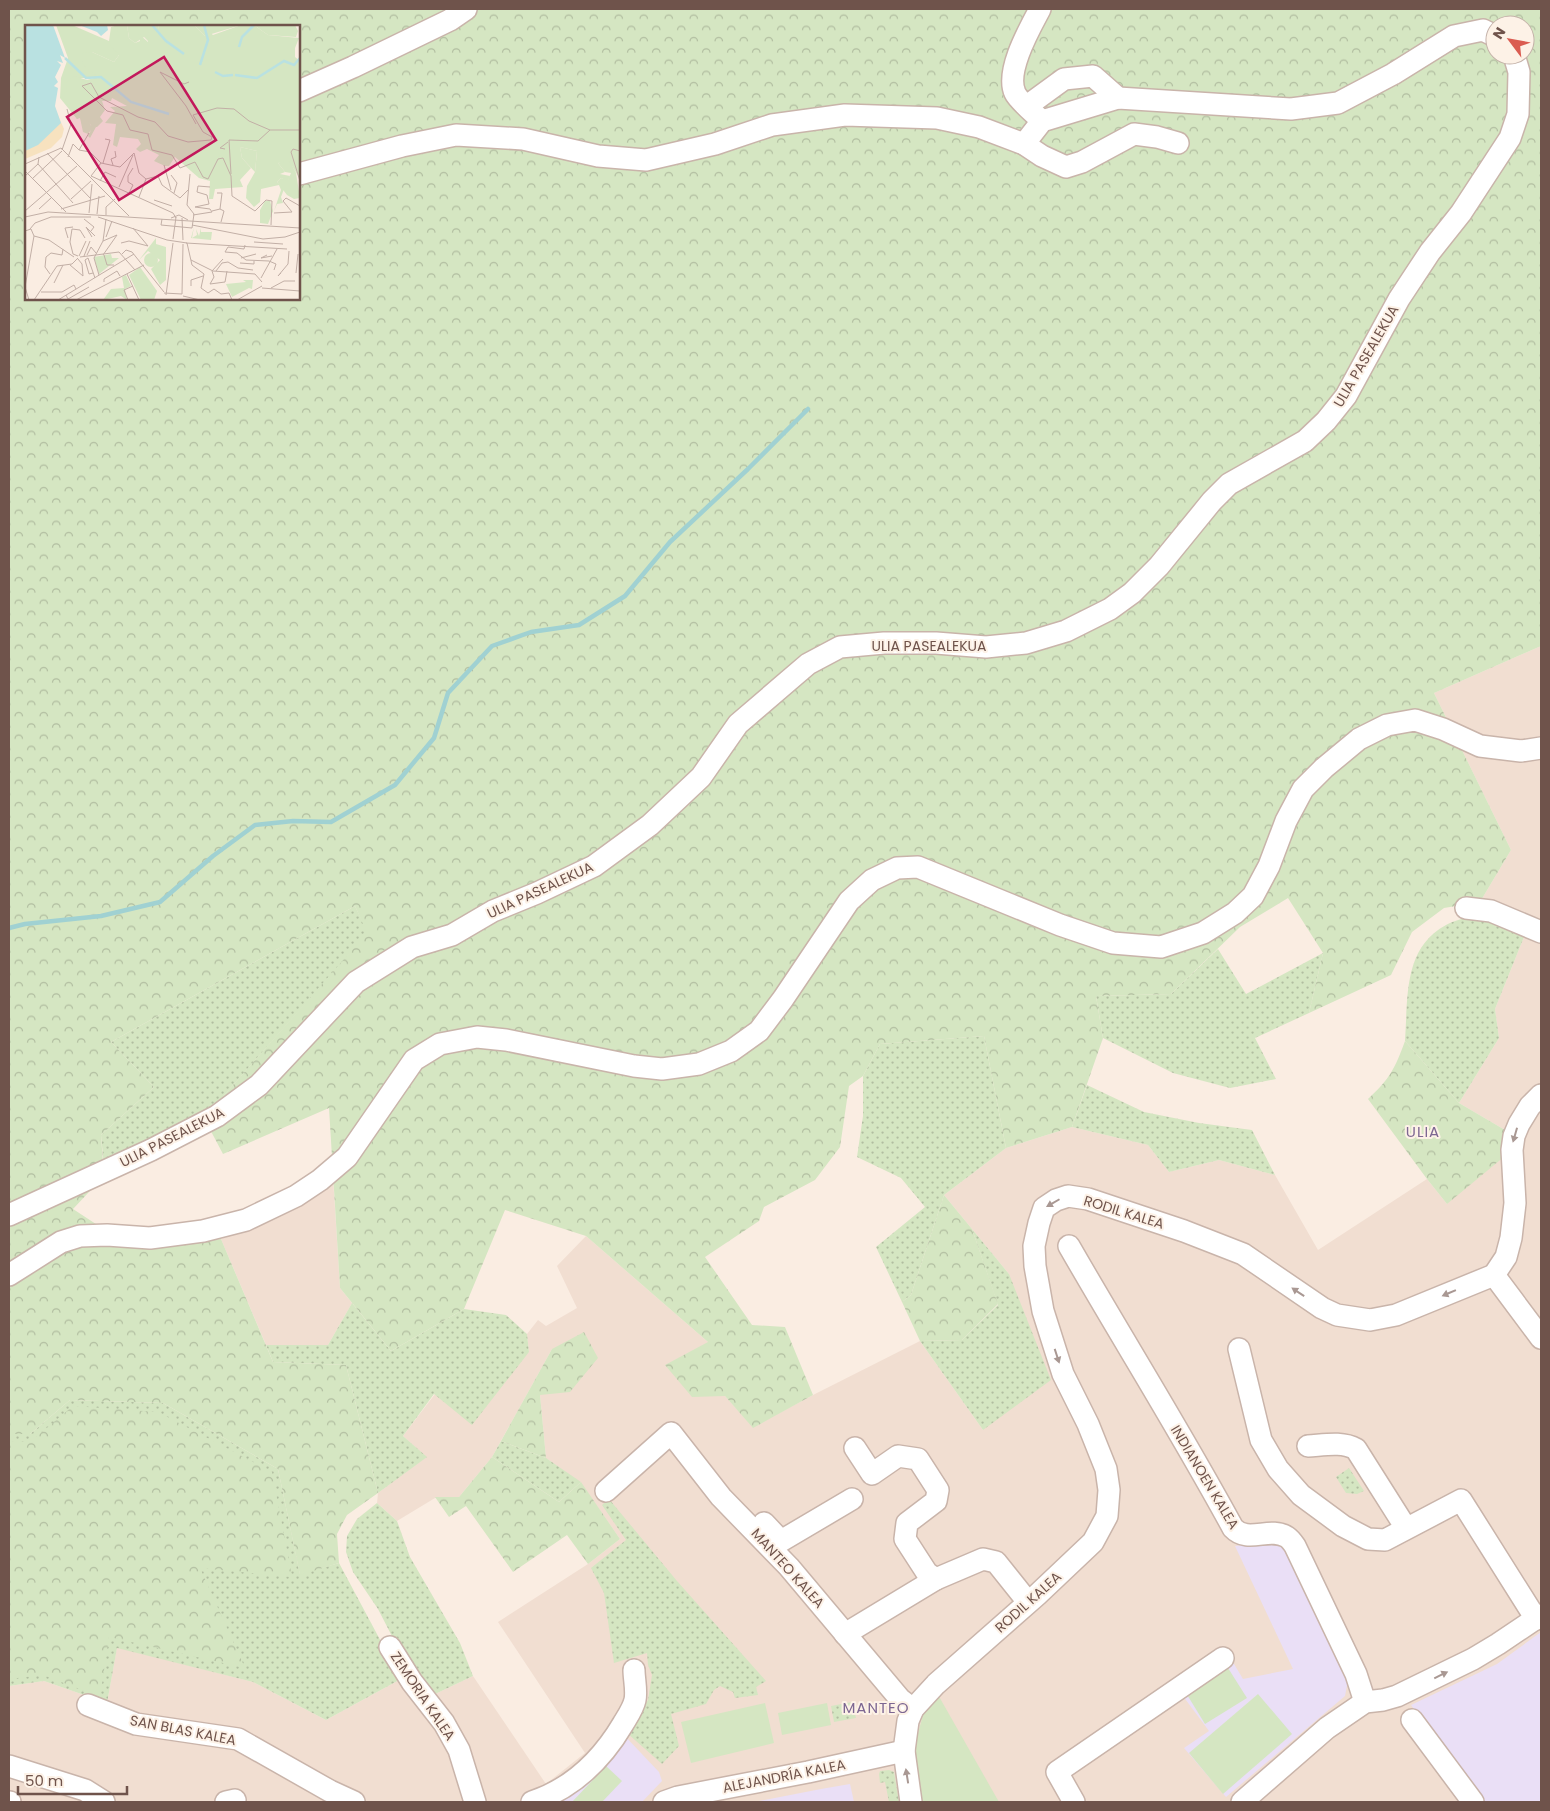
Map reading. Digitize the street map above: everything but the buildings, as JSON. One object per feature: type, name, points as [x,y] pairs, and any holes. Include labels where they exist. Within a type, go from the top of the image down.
[{"type":"street","points":[[300,91],[353,68],[441,24],[466,9]]},
{"type":"street","points":[[1040,9],[1021,46],[1012,74],[1015,93],[1042,121]]},
{"type":"street","points":[[1024,144],[1042,121],[1118,98],[1291,108],[1338,103],[1393,74],[1454,36],[1485,31]]},
{"type":"street","name":"ULIA PASEALEKUA","points":[[9,1215],[151,1150],[218,1116],[259,1086],[356,982],[412,947],[452,935],[493,911],[594,866],[650,825],[701,777],[738,724],[808,664],[840,647],[884,643],[936,643],[986,647],[1026,643],[1070,629],[1110,609],[1132,593],[1159,566],[1212,501],[1229,484],[1304,441],[1326,421],[1346,396],[1399,299],[1430,252],[1461,213],[1510,138],[1518,114],[1519,72],[1517,65]]},
{"type":"street","points":[[1027,106],[1064,79],[1093,76],[1118,98]]},
{"type":"street","points":[[300,174],[402,146],[456,136],[522,139],[598,156],[646,160],[715,144],[772,125],[845,116],[938,118],[979,127],[1024,144],[1042,156],[1066,167],[1082,162],[1134,134],[1157,136],[1178,143]]},
{"type":"street","points":[[9,1275],[61,1242],[80,1236],[107,1235],[150,1238],[203,1231],[246,1220],[296,1196],[320,1180],[346,1157],[414,1060],[440,1044],[477,1037],[506,1040],[634,1066],[662,1069],[699,1064],[731,1051],[759,1031],[849,901],[872,880],[897,868],[918,867],[1060,925],[1113,943],[1161,946],[1203,933],[1235,913],[1253,896],[1269,866],[1286,821],[1303,789],[1324,768],[1359,739],[1387,725],[1415,720],[1443,729],[1480,746],[1521,751],[1541,748]]},
{"type":"street","points":[[1466,908],[1491,911],[1541,932]]},
{"type":"street","points":[[1541,1095],[1530,1106],[1514,1136],[1512,1150],[1515,1203],[1511,1238],[1506,1257],[1494,1274],[1541,1338]]},
{"type":"street","name":"RODIL KALEA","points":[[911,1802],[904,1750],[908,1721],[913,1709],[936,1684],[1093,1542],[1106,1516],[1109,1490],[1106,1469],[1088,1424],[1063,1374],[1043,1311],[1035,1266],[1034,1246],[1044,1208],[1056,1200],[1068,1196],[1088,1200],[1204,1239],[1243,1254],[1322,1308],[1337,1315],[1352,1318],[1370,1320],[1396,1315],[1494,1274]]},
{"type":"street","name":"INDIANOEN KALEA","points":[[1069,1246],[1208,1482],[1233,1528],[1238,1533],[1247,1536],[1277,1533],[1287,1537],[1295,1546],[1356,1674],[1365,1702]]},
{"type":"street","points":[[1239,1349],[1261,1440],[1278,1469],[1301,1495],[1343,1526],[1368,1539],[1385,1540],[1461,1500],[1539,1617],[1473,1659],[1397,1696],[1365,1702],[1327,1728],[1242,1802]]},
{"type":"street","name":"MANTEO KALEA","points":[[606,1491],[670,1433],[729,1505],[772,1548],[900,1699],[913,1709]]},
{"type":"street","points":[[1308,1446],[1349,1445],[1356,1449],[1406,1528]]},
{"type":"street","points":[[855,1448],[872,1474],[898,1456],[918,1458],[938,1490],[936,1501],[907,1523],[905,1539],[927,1573],[936,1579]]},
{"type":"street","name":"MANTEO KALEA","points":[[729,1505],[741,1500],[781,1541],[852,1499]]},
{"type":"street","points":[[845,1634],[936,1579],[983,1559],[996,1562],[1032,1599]]},
{"type":"street","name":"ZEMORIA KALEA","points":[[390,1647],[412,1682],[444,1723],[459,1750],[475,1802]]},
{"type":"street","points":[[1074,1802],[1057,1772],[1223,1658]]},
{"type":"street","points":[[532,1802],[550,1796],[578,1779],[617,1734],[635,1700],[634,1670]]},
{"type":"street","name":"SAN BLAS KALEA","points":[[88,1705],[136,1724],[238,1739],[330,1791],[354,1802]]},
{"type":"street","points":[[1412,1720],[1473,1802]]},
{"type":"street","name":"ALEJANDRÍA KALEA","points":[[664,1802],[678,1797],[808,1772],[904,1750]]},
{"type":"street","points":[[9,1766],[85,1790],[104,1802]]},
{"type":"shaded area","points":[[1541,646],[1541,1802],[9,1802],[9,1686],[44,1681],[107,1703],[117,1647],[253,1682],[326,1720],[401,1679],[431,1696],[473,1676],[546,1784],[585,1753],[498,1622],[588,1564],[620,1539],[581,1483],[546,1458],[540,1395],[552,1349],[492,1457],[459,1497],[435,1498],[397,1521],[377,1503],[378,1493],[426,1457],[403,1436],[435,1394],[529,1352],[527,1334],[538,1320],[546,1326],[577,1308],[557,1266],[586,1236],[708,1342],[725,1396],[753,1427],[920,1341],[983,1430],[1009,1274],[944,1195],[1006,1148],[1072,1127],[1148,1145],[1169,1172],[1219,1160],[1275,1175],[1318,1250],[1427,1179],[1447,1204],[1505,1130],[1459,1103],[1499,1038],[1495,1009],[1526,932],[1480,902],[1511,850],[1434,693]]},
{"type":"shaded area","points":[[333,1177],[340,1288],[352,1303],[328,1345],[266,1345],[221,1239],[260,1225]]},
{"type":"shaded area","points":[[1275,1541],[1286,1546],[1348,1680],[1345,1696],[1226,1797],[1184,1748],[1209,1731],[1180,1692],[1231,1659],[1243,1679],[1293,1669],[1235,1546]]},
{"type":"shaded area","points":[[1541,1632],[1541,1802],[1482,1802],[1411,1705],[1497,1664]]},
{"type":"shaded area","points":[[623,1734],[659,1772],[662,1781],[642,1802],[545,1802]]},
{"type":"shaded area","points":[[850,1784],[854,1802],[754,1802],[821,1789]]},
{"type":"green space","points":[[9,9],[1541,9],[1541,646],[1434,693],[1511,850],[1480,902],[1444,908],[1412,932],[1391,975],[1309,1013],[1323,953],[1288,898],[1240,927],[1171,994],[1096,996],[1103,1038],[1072,1127],[1006,1148],[984,1036],[880,1044],[863,1076],[849,1086],[840,1147],[815,1180],[764,1207],[759,1221],[705,1257],[752,1325],[785,1327],[813,1395],[753,1428],[725,1396],[692,1397],[665,1365],[708,1342],[586,1236],[505,1210],[464,1309],[391,1351],[340,1288],[329,1108],[223,1154],[204,1118],[367,933],[355,906],[111,1042],[154,1087],[101,1135],[104,1176],[73,1209],[131,1247],[221,1239],[273,1362],[346,1365],[378,1493],[347,1515],[337,1534],[339,1563],[300,1575],[278,1469],[163,1403],[70,1400],[30,1434],[9,1434]]},
{"type":"green space","points":[[355,906],[368,933],[204,1118],[104,1167],[101,1135],[154,1087],[111,1042]]},
{"type":"green space","points":[[1475,914],[1526,932],[1495,1009],[1499,1038],[1459,1103],[1405,1041],[1408,991],[1415,960],[1422,947],[1432,935],[1449,923]]},
{"type":"green space","points":[[1218,949],[1246,994],[1323,953],[1309,1013],[1255,1038],[1276,1079],[1230,1088],[1173,1073],[1103,1038],[1096,996],[1171,994]]},
{"type":"green space","points":[[984,1036],[1006,1148],[944,1195],[911,1295],[902,1302],[876,1247],[925,1207],[901,1178],[857,1157],[863,1116],[863,1076],[880,1044]]},
{"type":"green space","points":[[1405,1041],[1459,1103],[1505,1130],[1505,1156],[1447,1204],[1368,1099],[1391,1073]]},
{"type":"green space","points":[[1087,1085],[1144,1112],[1199,1123],[1252,1130],[1275,1175],[1219,1160],[1169,1172],[1148,1145],[1072,1127]]},
{"type":"green space","points":[[944,1195],[972,1229],[998,1304],[962,1340],[920,1341],[902,1302],[911,1295]]},
{"type":"green space","points":[[972,1229],[1009,1274],[1051,1380],[983,1430],[920,1341],[962,1340],[998,1305]]},
{"type":"green space","points":[[352,1303],[391,1351],[464,1309],[506,1315],[527,1334],[529,1352],[472,1425],[434,1394],[403,1436],[427,1457],[378,1493],[346,1365],[273,1362],[266,1345],[328,1345]]},
{"type":"green space","points":[[584,1332],[598,1358],[570,1392],[540,1395],[546,1458],[501,1441],[552,1349]]},
{"type":"green space","points":[[70,1400],[163,1403],[278,1469],[300,1574],[339,1563],[401,1679],[326,1720],[253,1682],[117,1648],[107,1703],[44,1681],[9,1686],[9,1434],[30,1434]]},
{"type":"green space","points":[[73,1406],[158,1412],[272,1472],[292,1577],[200,1568],[245,1668],[109,1637],[100,1697],[43,1675],[9,1679],[9,1441],[30,1442]]},
{"type":"green space","points":[[501,1441],[546,1458],[581,1482],[559,1502],[492,1457]]},
{"type":"green space","points":[[492,1457],[559,1502],[581,1482],[620,1539],[588,1564],[567,1535],[513,1572],[466,1506],[449,1517],[435,1497],[459,1497]]},
{"type":"green space","points":[[1349,1468],[1364,1491],[1357,1494],[1346,1493],[1336,1477]]},
{"type":"green space","points":[[609,1499],[677,1581],[766,1681],[756,1687],[758,1695],[735,1698],[733,1692],[720,1686],[714,1690],[706,1704],[671,1714],[679,1746],[662,1764],[627,1733],[648,1700],[652,1675],[648,1665],[647,1653],[614,1663],[604,1593],[591,1568],[626,1540],[602,1505]]},
{"type":"green space","points":[[377,1503],[397,1521],[410,1557],[460,1643],[473,1676],[431,1696],[397,1646],[378,1609],[353,1572],[346,1552],[347,1536],[357,1519]]},
{"type":"green space","points":[[1228,1668],[1247,1698],[1205,1724],[1186,1693]]},
{"type":"green space","points":[[937,1693],[999,1802],[919,1802],[913,1752],[923,1715]]},
{"type":"green space","points":[[1258,1694],[1292,1734],[1223,1794],[1189,1753]]},
{"type":"green space","points":[[852,1702],[856,1718],[834,1722],[831,1706]]},
{"type":"green space","points":[[765,1703],[774,1743],[691,1763],[681,1722]]},
{"type":"green space","points":[[827,1703],[831,1725],[782,1735],[778,1713]]},
{"type":"green space","points":[[606,1766],[622,1781],[602,1802],[572,1802]]},
{"type":"green space","points":[[889,1770],[894,1772],[899,1802],[889,1802],[885,1782],[880,1783],[880,1771]]},
{"type":"waterway","points":[[9,928],[25,924],[101,916],[160,902],[213,856],[255,825],[293,821],[331,822],[395,785],[434,738],[448,693],[492,646],[531,632],[579,625],[625,596],[670,542],[748,469],[808,409]]},
{"type":"district","name":"ULIA","points":[[1423,1131]]},
{"type":"district","name":"MANTEO","points":[[876,1707]]}]
